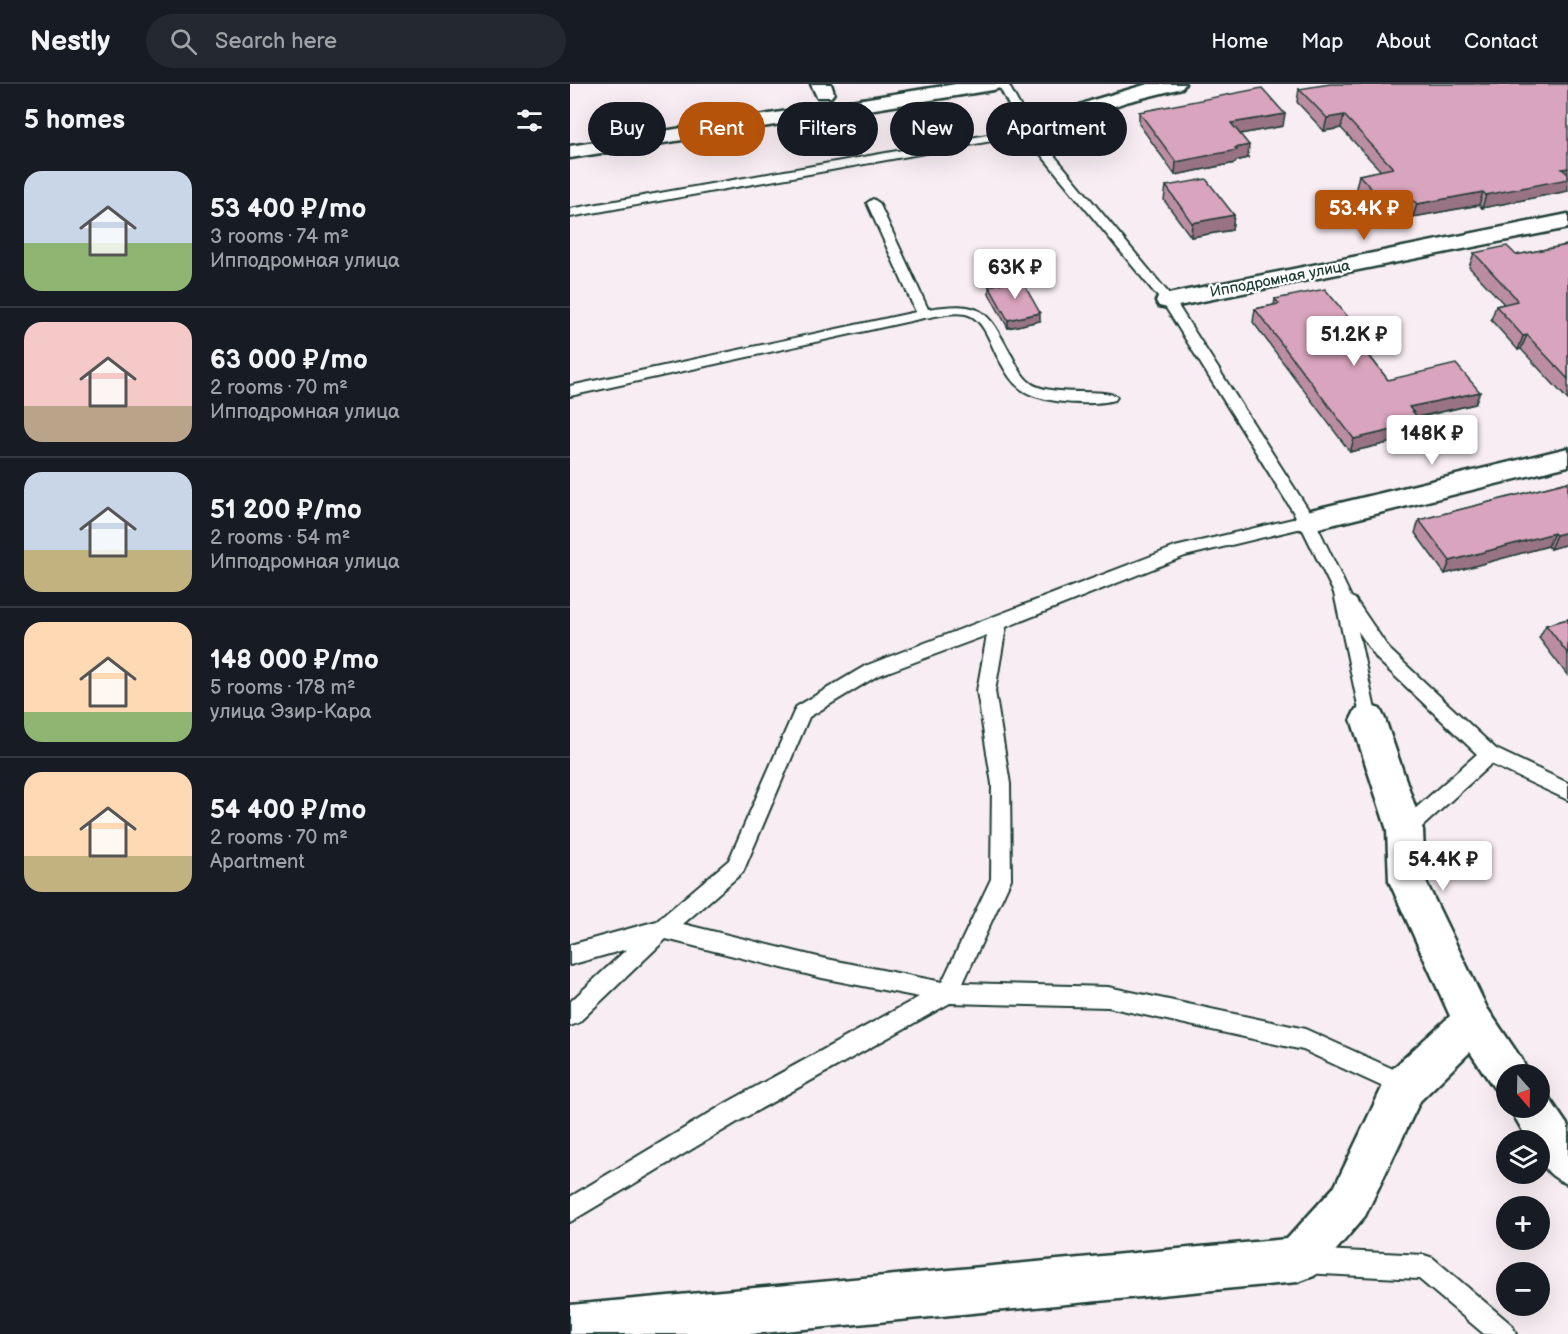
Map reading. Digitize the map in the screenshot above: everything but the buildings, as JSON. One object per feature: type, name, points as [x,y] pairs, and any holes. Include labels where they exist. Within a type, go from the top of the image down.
[{"type":"street","points":[[666,116],[822,88],[879,84]]},
{"type":"street","points":[[570,152],[993,84]]},
{"type":"street","points":[[1105,102],[1151,88],[1175,84]]},
{"type":"street","name":"Ипподромная улица","points":[[1168,302],[1568,221]]},
{"type":"street","points":[[1307,520],[1568,457]]},
{"type":"street","points":[[1368,719],[1405,830],[1407,880],[1473,1022],[1501,1064]]},
{"type":"street","points":[[570,1328],[1298,1260],[1350,1201],[1405,1086],[1473,1022]]},
{"type":"street","points":[[1537,1118],[1568,1163]]},
{"type":"lane","points":[[1003,84],[1013,102]]},
{"type":"lane","points":[[570,213],[986,139]]},
{"type":"lane","points":[[1048,156],[1168,302],[1307,520],[1342,593],[1383,654],[1489,754],[1568,792]]},
{"type":"lane","points":[[873,203],[924,314]]},
{"type":"lane","points":[[570,391],[924,314],[957,309],[979,314],[985,320],[1021,382],[1045,394],[1080,399],[1110,397]]},
{"type":"lane","points":[[570,1016],[663,929],[736,866],[802,712],[871,670],[999,623],[1181,551],[1307,520]]},
{"type":"lane","points":[[1342,593],[1368,719]]},
{"type":"lane","points":[[570,1210],[736,1110],[948,993],[1001,879],[1001,784],[986,691],[999,623]]},
{"type":"lane","points":[[1405,830],[1489,754]]},
{"type":"lane","points":[[570,955],[663,929],[822,968],[948,993],[1108,997],[1305,1040],[1405,1086]]},
{"type":"lane","points":[[1298,1260],[1424,1267],[1503,1334]]}]
